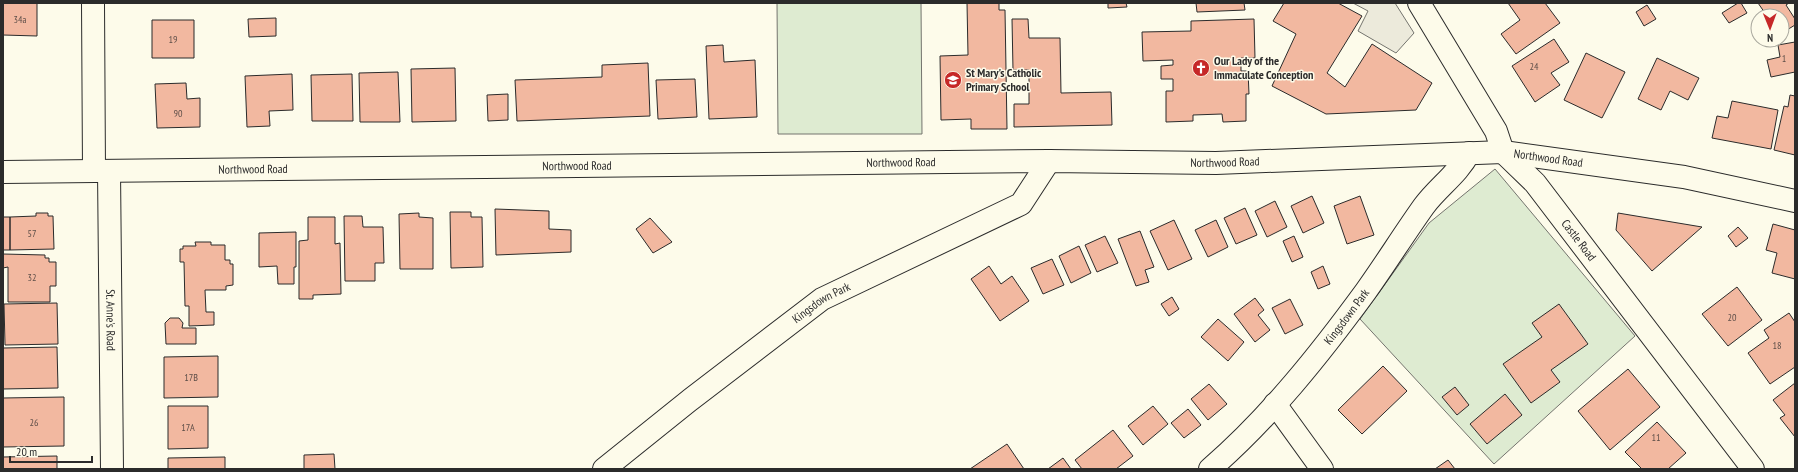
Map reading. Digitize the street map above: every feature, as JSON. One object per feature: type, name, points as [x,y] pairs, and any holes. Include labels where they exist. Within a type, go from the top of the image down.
[{"type":"street","name":"St. Anne's Road","points":[[93,3],[112,469]]},
{"type":"street","name":"Castle Road","points":[[1419,3],[1496,131],[1503,152],[1535,183],[1753,469]]},
{"type":"street","name":"Northwood Road","points":[[3,172],[1049,161],[1216,163],[1503,152],[1684,177],[1795,201]]},
{"type":"street","name":"Kingsdown Park","points":[[1210,469],[1228,453],[1275,404],[1325,345],[1366,291],[1425,204],[1463,165],[1469,153]]},
{"type":"street","name":"Kingsdown Park","points":[[604,469],[690,400],[822,299],[1021,204],[1049,161]]},
{"type":"street","points":[[1275,404],[1322,469]]},
{"type":"green space","points":[[777,3],[921,3],[922,134],[778,134]]},
{"type":"green space","points":[[1495,169],[1635,336],[1494,464],[1360,319],[1429,223]]},
{"type":"shaded area","points":[[1353,3],[1395,3],[1414,33],[1396,53],[1358,31],[1368,11]]},
{"type":"building","points":[[3,3],[37,3],[37,36],[3,35]]},
{"type":"building","points":[[967,3],[999,3],[999,10],[1005,10],[1007,129],[971,129],[971,119],[941,120],[940,56],[968,55]]},
{"type":"building","points":[[1108,3],[1126,3],[1127,7],[1108,8]]},
{"type":"building","points":[[1196,3],[1244,3],[1245,10],[1197,12]]},
{"type":"building","points":[[1284,3],[1338,3],[1362,16],[1327,73],[1345,87],[1372,44],[1432,83],[1416,110],[1326,114],[1272,86],[1296,34],[1273,21]]},
{"type":"building","points":[[1508,3],[1545,3],[1560,23],[1516,54],[1501,34],[1520,20]]},
{"type":"building","points":[[1738,3],[1741,3],[1747,13],[1729,23],[1722,13]]},
{"type":"building","points":[[1758,3],[1789,3],[1786,5],[1788,8],[1761,8]]},
{"type":"building","points":[[1647,5],[1656,19],[1644,26],[1636,12]]},
{"type":"building","points":[[1790,11],[1795,19],[1795,25],[1790,28]]},
{"type":"building","points":[[276,18],[276,36],[249,37],[248,19]]},
{"type":"building","points":[[1012,19],[1028,19],[1029,38],[1060,38],[1061,93],[1111,92],[1112,125],[1014,127],[1014,104],[1029,104],[1029,70],[1013,70]]},
{"type":"building","name":"Our Lady of the Immaculate Conception","points":[[1254,19],[1255,58],[1241,58],[1241,71],[1248,71],[1249,94],[1246,94],[1246,121],[1223,122],[1222,114],[1193,115],[1193,121],[1166,122],[1166,91],[1173,91],[1173,79],[1161,79],[1161,66],[1173,65],[1173,60],[1143,61],[1142,32],[1191,31],[1191,21]]},
{"type":"building","points":[[152,20],[194,20],[194,58],[152,58]]},
{"type":"building","points":[[1554,39],[1569,62],[1551,73],[1560,85],[1535,102],[1512,66]]},
{"type":"building","points":[[1795,42],[1795,72],[1771,77],[1767,60],[1780,57],[1778,48],[1790,48],[1790,43]]},
{"type":"building","points":[[723,45],[724,62],[755,60],[757,117],[709,119],[706,46]]},
{"type":"building","points":[[1586,53],[1625,72],[1602,118],[1564,100]]},
{"type":"building","points":[[1657,58],[1699,78],[1688,100],[1670,91],[1661,110],[1638,99]]},
{"type":"building","points":[[648,63],[650,116],[517,121],[515,80],[602,77],[602,65]]},
{"type":"building","points":[[455,68],[456,121],[412,122],[411,69]]},
{"type":"building","points":[[398,72],[400,122],[360,122],[359,73]]},
{"type":"building","points":[[292,74],[293,110],[269,111],[270,126],[247,127],[245,76]]},
{"type":"building","points":[[352,74],[353,121],[312,121],[311,75]]},
{"type":"building","points":[[695,79],[697,117],[658,119],[656,80]]},
{"type":"building","points":[[186,83],[187,99],[200,98],[200,127],[157,128],[155,84]]},
{"type":"building","points":[[508,94],[508,120],[488,121],[487,95]]},
{"type":"building","points":[[1790,95],[1795,96],[1795,155],[1774,150],[1784,106],[1788,107]]},
{"type":"building","points":[[1732,101],[1778,110],[1771,149],[1712,138],[1717,116],[1728,118]]},
{"type":"building","points":[[1312,196],[1324,223],[1303,233],[1291,206]]},
{"type":"building","points":[[1360,196],[1374,235],[1347,244],[1334,206]]},
{"type":"building","points":[[1275,201],[1287,227],[1267,237],[1255,211]]},
{"type":"building","points":[[1245,208],[1257,235],[1236,244],[1224,218]]},
{"type":"building","points":[[495,209],[549,211],[549,229],[571,230],[571,252],[496,255]]},
{"type":"building","points":[[450,212],[471,212],[471,217],[482,217],[483,267],[451,268]]},
{"type":"building","points":[[36,213],[48,213],[48,216],[53,216],[54,249],[10,250],[10,217],[36,216]]},
{"type":"building","points":[[419,213],[419,217],[433,218],[433,269],[400,269],[399,214]]},
{"type":"building","points":[[1618,213],[1702,227],[1652,271],[1616,230]]},
{"type":"building","points":[[344,216],[362,216],[363,227],[383,227],[384,263],[375,263],[375,281],[345,281]]},
{"type":"building","points":[[3,217],[10,217],[10,250],[3,250]]},
{"type":"building","points":[[308,217],[335,217],[335,244],[340,243],[341,294],[313,295],[313,299],[299,299],[299,241],[308,240]]},
{"type":"building","points":[[650,218],[672,242],[653,253],[636,229]]},
{"type":"building","points":[[1174,220],[1192,259],[1168,270],[1150,231]]},
{"type":"building","points":[[1216,220],[1228,247],[1208,257],[1195,230]]},
{"type":"building","points":[[1773,224],[1795,230],[1795,279],[1772,273],[1777,253],[1766,250]]},
{"type":"building","points":[[1738,227],[1748,238],[1736,247],[1728,236]]},
{"type":"building","points":[[1140,231],[1154,267],[1145,270],[1149,282],[1136,286],[1118,239]]},
{"type":"building","points":[[296,232],[296,267],[294,267],[294,284],[278,284],[277,266],[259,267],[259,233]]},
{"type":"building","points":[[1105,236],[1118,263],[1097,272],[1085,245]]},
{"type":"building","points":[[1294,236],[1303,257],[1292,262],[1283,241]]},
{"type":"building","points":[[195,242],[211,242],[211,245],[225,245],[225,260],[230,260],[230,264],[233,264],[233,285],[226,286],[226,290],[205,290],[206,312],[214,312],[214,325],[189,326],[189,306],[185,306],[184,262],[180,262],[180,249],[183,249],[183,246],[196,246]]},
{"type":"building","points":[[1079,246],[1091,273],[1071,283],[1059,256]]},
{"type":"building","points":[[3,254],[45,255],[45,258],[49,258],[49,262],[56,262],[56,286],[50,286],[50,302],[8,302],[8,267],[3,268]]},
{"type":"building","points":[[1052,259],[1064,285],[1043,294],[1031,268]]},
{"type":"building","points":[[989,266],[1001,284],[1012,276],[1029,301],[1000,321],[971,279]]},
{"type":"building","points":[[1323,266],[1330,284],[1318,289],[1311,272]]},
{"type":"building","points":[[1737,287],[1762,320],[1728,346],[1702,314]]},
{"type":"building","points":[[1172,297],[1179,309],[1169,316],[1161,304]]},
{"type":"building","points":[[1255,298],[1264,310],[1258,315],[1270,330],[1255,342],[1234,314]]},
{"type":"building","points":[[1290,299],[1303,325],[1285,334],[1272,308]]},
{"type":"building","points":[[57,303],[58,344],[5,345],[4,304]]},
{"type":"building","points":[[1559,304],[1588,344],[1551,370],[1560,382],[1531,403],[1503,364],[1542,337],[1532,323]]},
{"type":"building","points":[[1789,313],[1795,322],[1795,367],[1770,384],[1748,353],[1769,338],[1764,330]]},
{"type":"building","points":[[170,318],[179,318],[183,323],[182,328],[196,328],[196,344],[166,344],[165,323]]},
{"type":"building","points":[[1218,319],[1244,342],[1228,361],[1201,337]]},
{"type":"building","points":[[57,347],[58,388],[3,389],[3,348]]},
{"type":"building","points":[[218,356],[218,397],[164,398],[164,357]]},
{"type":"building","points":[[1383,366],[1407,391],[1362,434],[1338,410]]},
{"type":"building","points":[[1628,369],[1660,407],[1610,450],[1578,411]]},
{"type":"building","points":[[1795,383],[1795,437],[1780,418],[1785,415],[1773,400]]},
{"type":"building","points":[[1209,384],[1227,404],[1208,420],[1191,399]]},
{"type":"building","points":[[1455,387],[1469,405],[1457,415],[1442,397]]},
{"type":"building","points":[[1505,394],[1522,415],[1487,444],[1470,424]]},
{"type":"building","points":[[64,397],[64,446],[3,447],[3,398]]},
{"type":"building","points":[[168,406],[208,406],[208,448],[168,449]]},
{"type":"building","points":[[1153,406],[1168,424],[1143,445],[1128,426]]},
{"type":"building","points":[[1188,409],[1201,425],[1184,438],[1171,423]]},
{"type":"building","points":[[1657,422],[1686,453],[1668,469],[1642,469],[1625,452]]},
{"type":"building","points":[[1113,430],[1133,456],[1116,469],[1082,469],[1075,460]]},
{"type":"building","points":[[1007,444],[1024,469],[970,469]]},
{"type":"building","points":[[334,454],[335,469],[304,469],[304,455]]},
{"type":"building","points":[[57,456],[57,469],[3,469],[3,457]]},
{"type":"building","points":[[225,457],[225,469],[168,469],[168,458]]},
{"type":"building","points":[[1063,458],[1071,469],[1048,469]]},
{"type":"building","points":[[1448,460],[1455,469],[1435,469]]},
{"type":"place","name":"Our Lady of the Immaculate Conception","points":[[1201,68]]},
{"type":"place","name":"St Mary's Catholic Primary School","points":[[953,80]]}]
